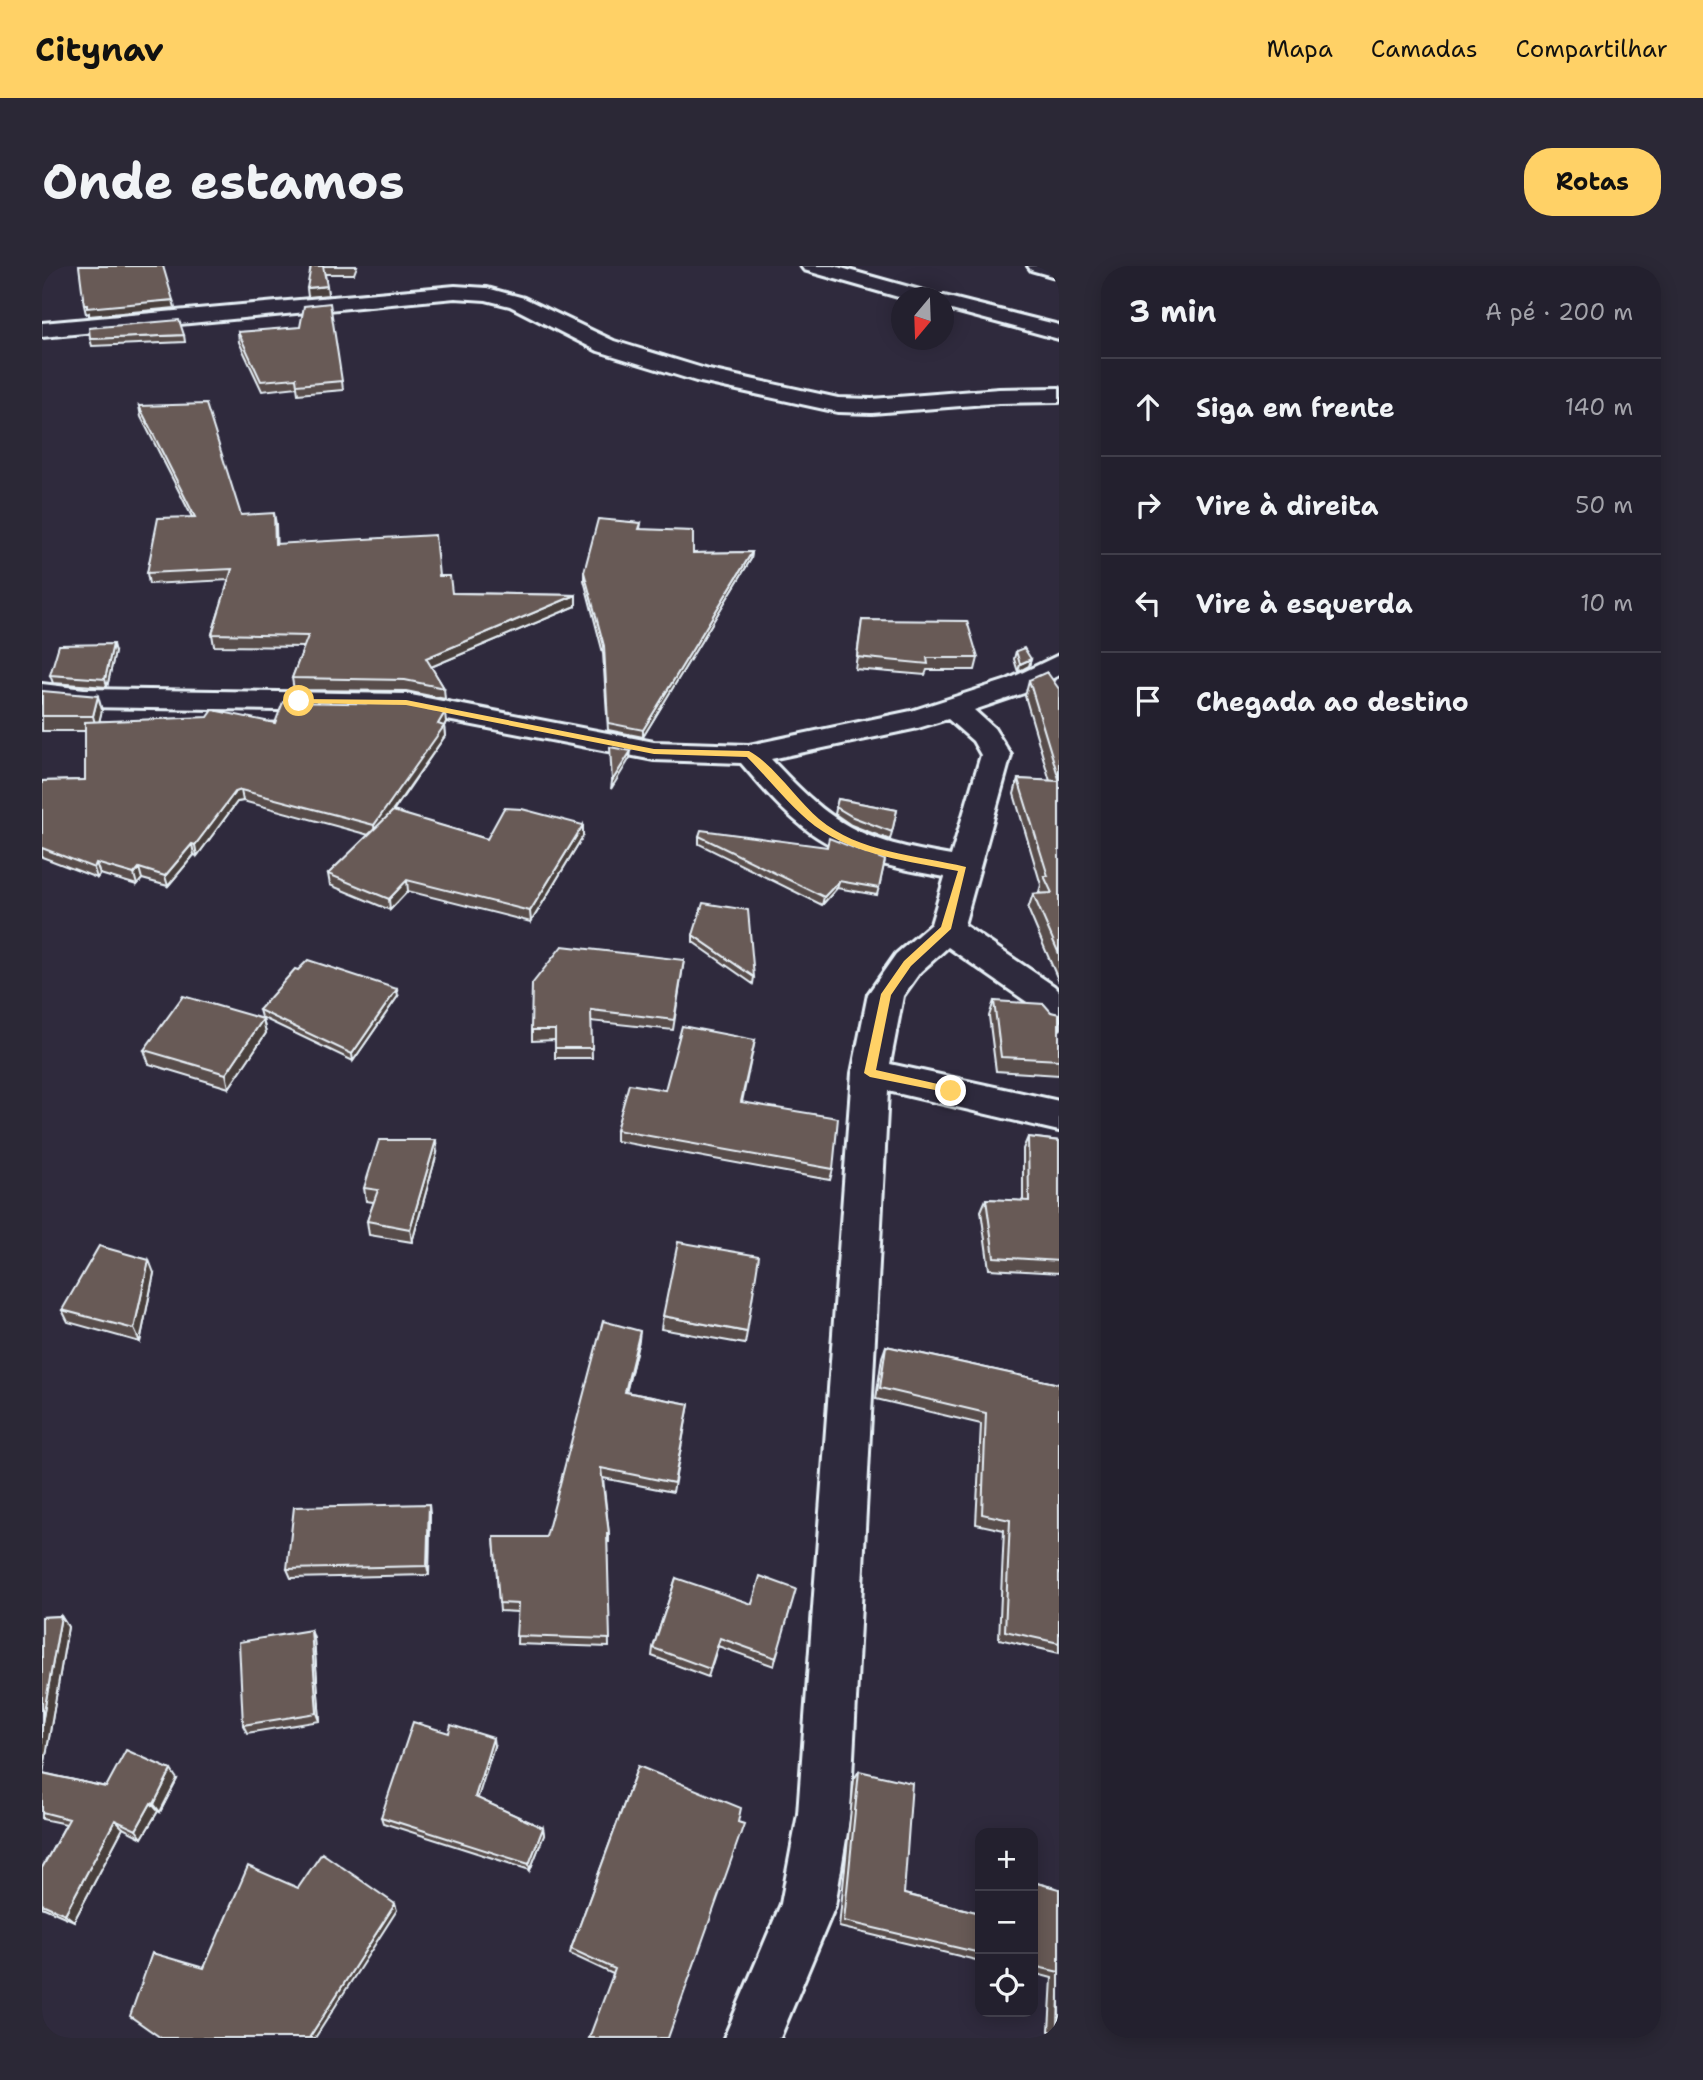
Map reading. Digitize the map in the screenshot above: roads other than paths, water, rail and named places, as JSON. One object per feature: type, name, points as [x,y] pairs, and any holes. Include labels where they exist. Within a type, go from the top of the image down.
[{"type":"street","points":[[811,266],[891,288]]},
{"type":"street","points":[[1038,266],[1059,272]]},
{"type":"street","points":[[42,330],[442,293],[487,294],[517,302],[606,346],[704,376],[798,398],[838,405],[872,406],[999,396],[1059,395]]},
{"type":"street","points":[[954,305],[1059,332]]},
{"type":"street","points":[[42,693],[84,698],[406,703],[654,751],[749,754],[918,719],[953,709],[1017,686],[1059,664]]},
{"type":"street","points":[[752,2038],[808,1906],[824,1814],[870,1073],[886,994],[908,963],[946,929],[996,755],[991,742],[979,727],[953,709]]},
{"type":"street","points":[[749,754],[816,822],[838,836],[878,852],[963,869]]},
{"type":"street","points":[[946,929],[1042,995],[1059,1016]]},
{"type":"street","points":[[870,1073],[1059,1116]]}]
